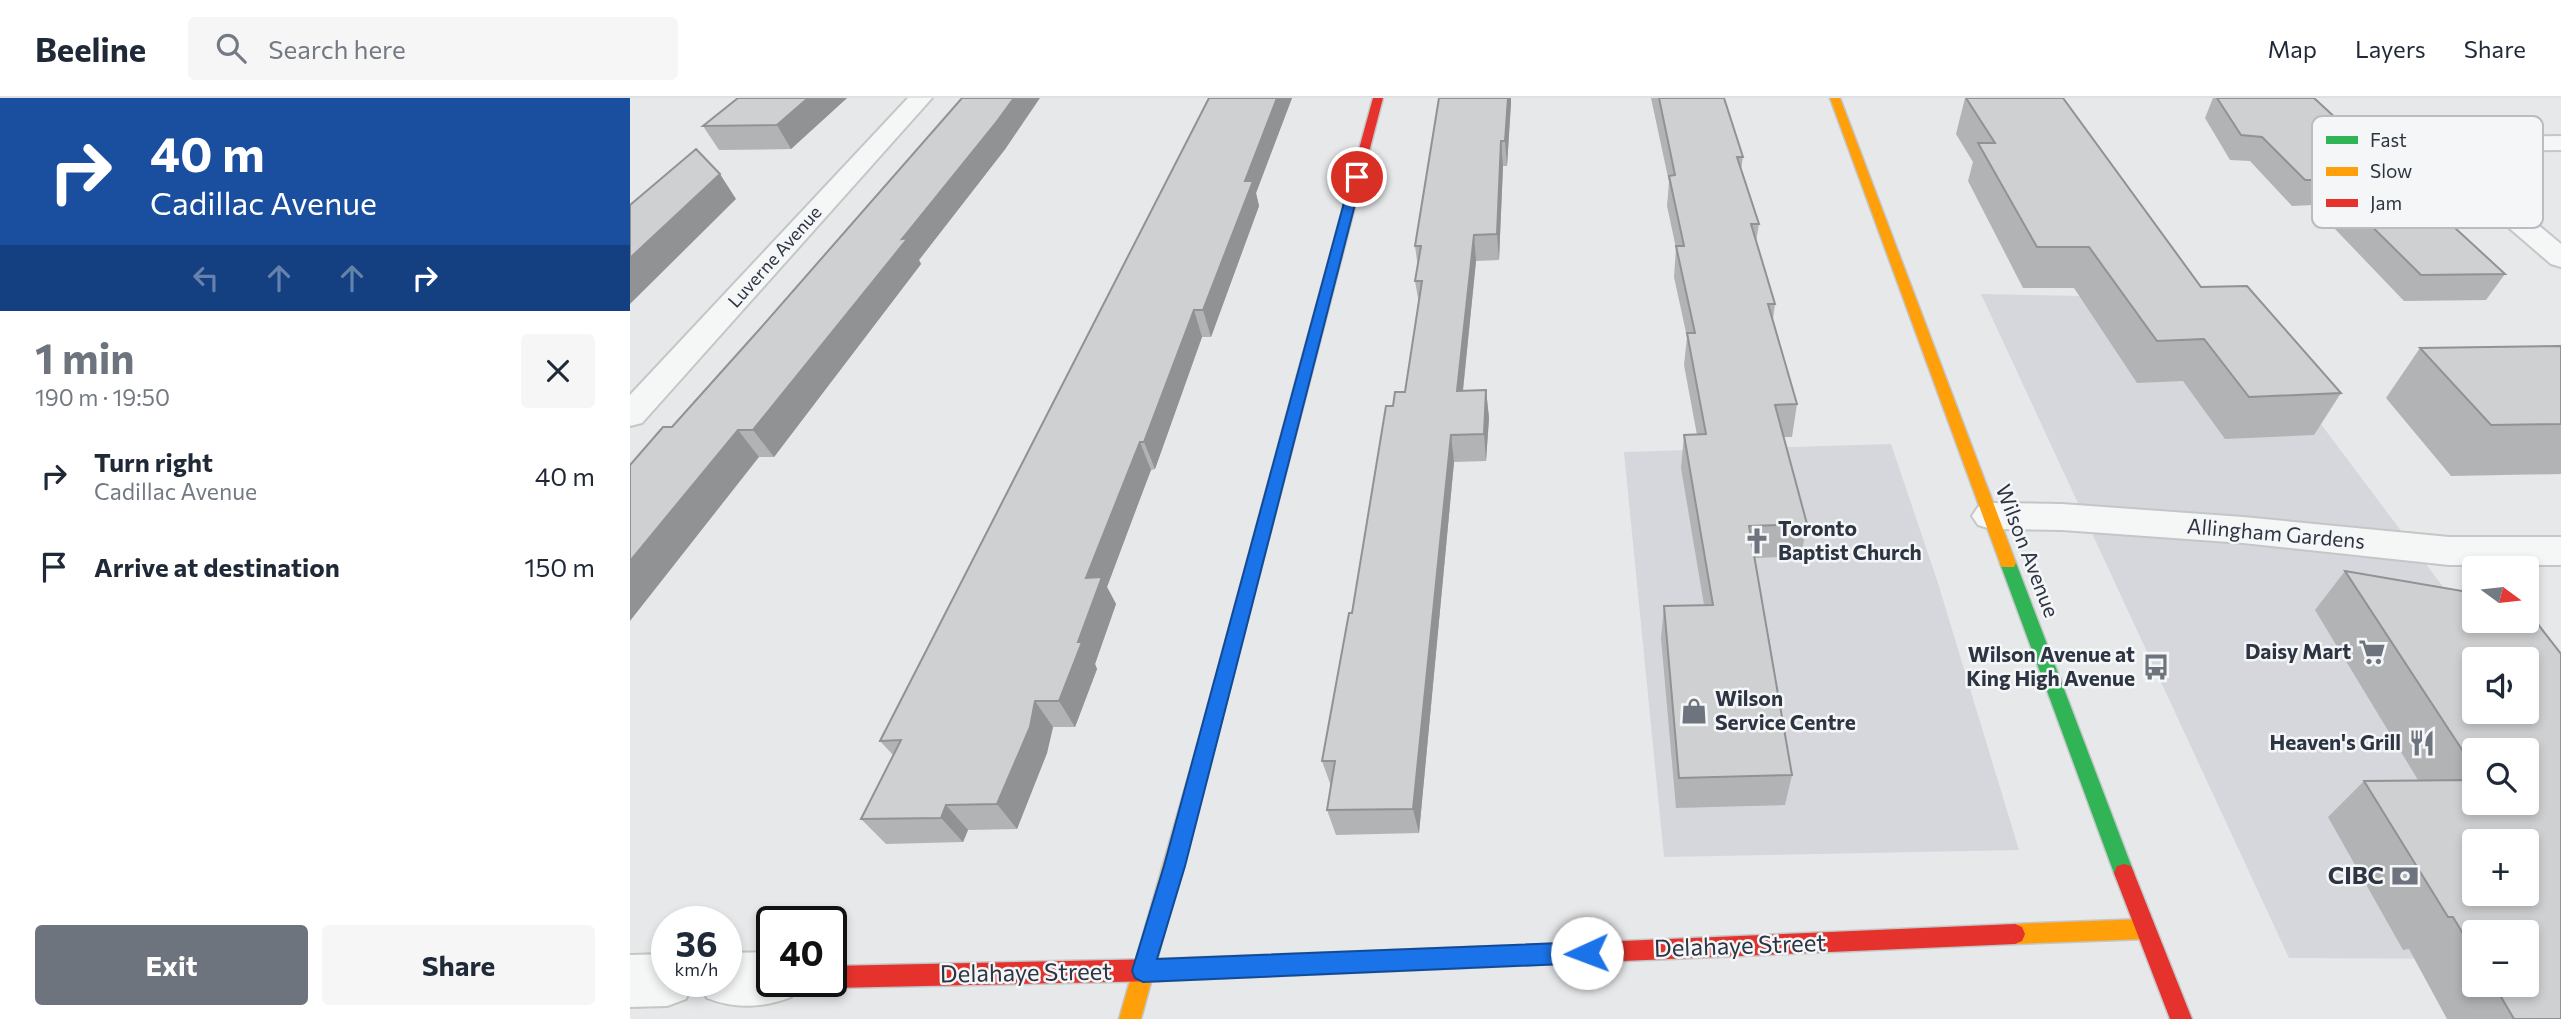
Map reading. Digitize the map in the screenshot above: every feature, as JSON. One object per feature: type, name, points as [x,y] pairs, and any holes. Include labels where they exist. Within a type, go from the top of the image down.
[{"type":"street","name":"Luverne Avenue","points":[[630,415],[921,98]]},
{"type":"street","points":[[1130,1019],[1174,866],[1378,98]]},
{"type":"street","name":"Wilson Avenue","points":[[1835,98],[2181,1019]]},
{"type":"street","points":[[2543,143],[2561,143]]},
{"type":"street","points":[[2525,228],[2561,258]]},
{"type":"street","name":"Allingham Gardens","points":[[1991,516],[2062,517],[2243,530],[2449,551],[2561,551]]},
{"type":"street","name":"Delahaye Street","points":[[847,977],[1143,971],[2145,929]]},
{"type":"street","points":[[630,981],[651,980]]},
{"type":"shaded area","points":[[1981,294],[2227,299],[2462,612],[2462,634],[2478,634],[2488,647],[2462,647],[2462,724],[2539,724],[2539,714],[2561,743],[2561,959],[2539,959],[2539,920],[2462,920],[2462,959],[2289,958]]},
{"type":"shaded area","points":[[1891,444],[1937,580],[2019,850],[1664,857],[1624,452]]},
{"type":"building","points":[[738,98],[808,98],[777,125],[703,126]]},
{"type":"building","points":[[962,98],[1014,98],[902,239],[908,238],[753,430],[738,430],[630,561],[630,465],[663,427],[672,427]]},
{"type":"building","points":[[1209,98],[1277,98],[1245,181],[1253,181],[1203,310],[1194,310],[1144,442],[1140,442],[1086,578],[1102,577],[1078,642],[1082,642],[1059,701],[1035,701],[1030,727],[997,804],[946,805],[941,818],[861,819],[901,740],[880,741]]},
{"type":"building","points":[[1439,98],[1508,98],[1505,141],[1501,141],[1497,234],[1474,235],[1457,391],[1486,390],[1484,434],[1451,435],[1413,809],[1327,810],[1335,761],[1322,761],[1349,613],[1352,613],[1386,406],[1393,406],[1395,392],[1405,392],[1422,281],[1415,281],[1421,246],[1415,246]]},
{"type":"building","points":[[1659,98],[1724,98],[1743,157],[1737,157],[1759,224],[1751,224],[1775,304],[1768,304],[1797,404],[1775,405],[1807,524],[1749,526],[1792,775],[1679,778],[1664,606],[1713,605],[1684,435],[1706,434],[1687,333],[1695,333],[1676,246],[1684,246],[1669,176],[1675,175]]},
{"type":"building","points":[[1966,98],[2063,98],[2201,287],[2247,286],[2341,393],[2249,397],[2204,339],[2157,341],[2089,247],[2037,247],[1978,143],[1995,143]]},
{"type":"building","points":[[2217,98],[2314,98],[2334,116],[2312,116],[2312,180],[2305,180],[2262,137],[2241,135]]},
{"type":"building","points":[[696,149],[720,174],[630,258],[630,205]]},
{"type":"building","points":[[2374,228],[2455,228],[2505,274],[2421,275]]},
{"type":"building","points":[[2561,346],[2561,424],[2491,425],[2420,348]]},
{"type":"building","points":[[2345,571],[2462,591],[2462,634],[2539,634],[2539,626],[2561,654],[2561,1019],[2514,1019],[2501,997],[2539,997],[2539,920],[2462,920],[2462,932],[2453,917],[2448,917],[2364,781],[2462,780],[2462,815],[2539,815],[2539,738],[2462,738],[2462,750]]},
{"type":"traffic: fast","points":[[1206,746],[1304,376]]},
{"type":"traffic: fast","points":[[2008,563],[2124,873]]},
{"type":"traffic: fast","points":[[1159,970],[1576,953]]},
{"type":"traffic: slow","points":[[1835,98],[2008,563]]},
{"type":"traffic: slow","points":[[1130,1019],[1206,746]]},
{"type":"traffic: slow","points":[[2015,934],[2145,929]]},
{"type":"traffic: jam","points":[[1304,376],[1378,98]]},
{"type":"traffic: jam","points":[[2124,873],[2181,1019]]},
{"type":"traffic: jam","points":[[1576,953],[2015,934]]},
{"type":"traffic: jam","points":[[847,977],[1159,970]]},
{"type":"place","name":"Toronto Baptist Church","points":[[1757,541]]},
{"type":"place","name":"Daisy Mart","points":[[2372,652]]},
{"type":"place","name":"Wilson Avenue at King High Avenue","points":[[2156,667]]},
{"type":"place","name":"Wilson Service Centre","points":[[1694,711]]},
{"type":"place","name":"Heaven's Grill","points":[[2422,743]]},
{"type":"place","name":"CIBC","points":[[2405,876]]},
{"type":"route","points":[[1357,177],[1174,866],[1143,971],[1587,953]]}]
